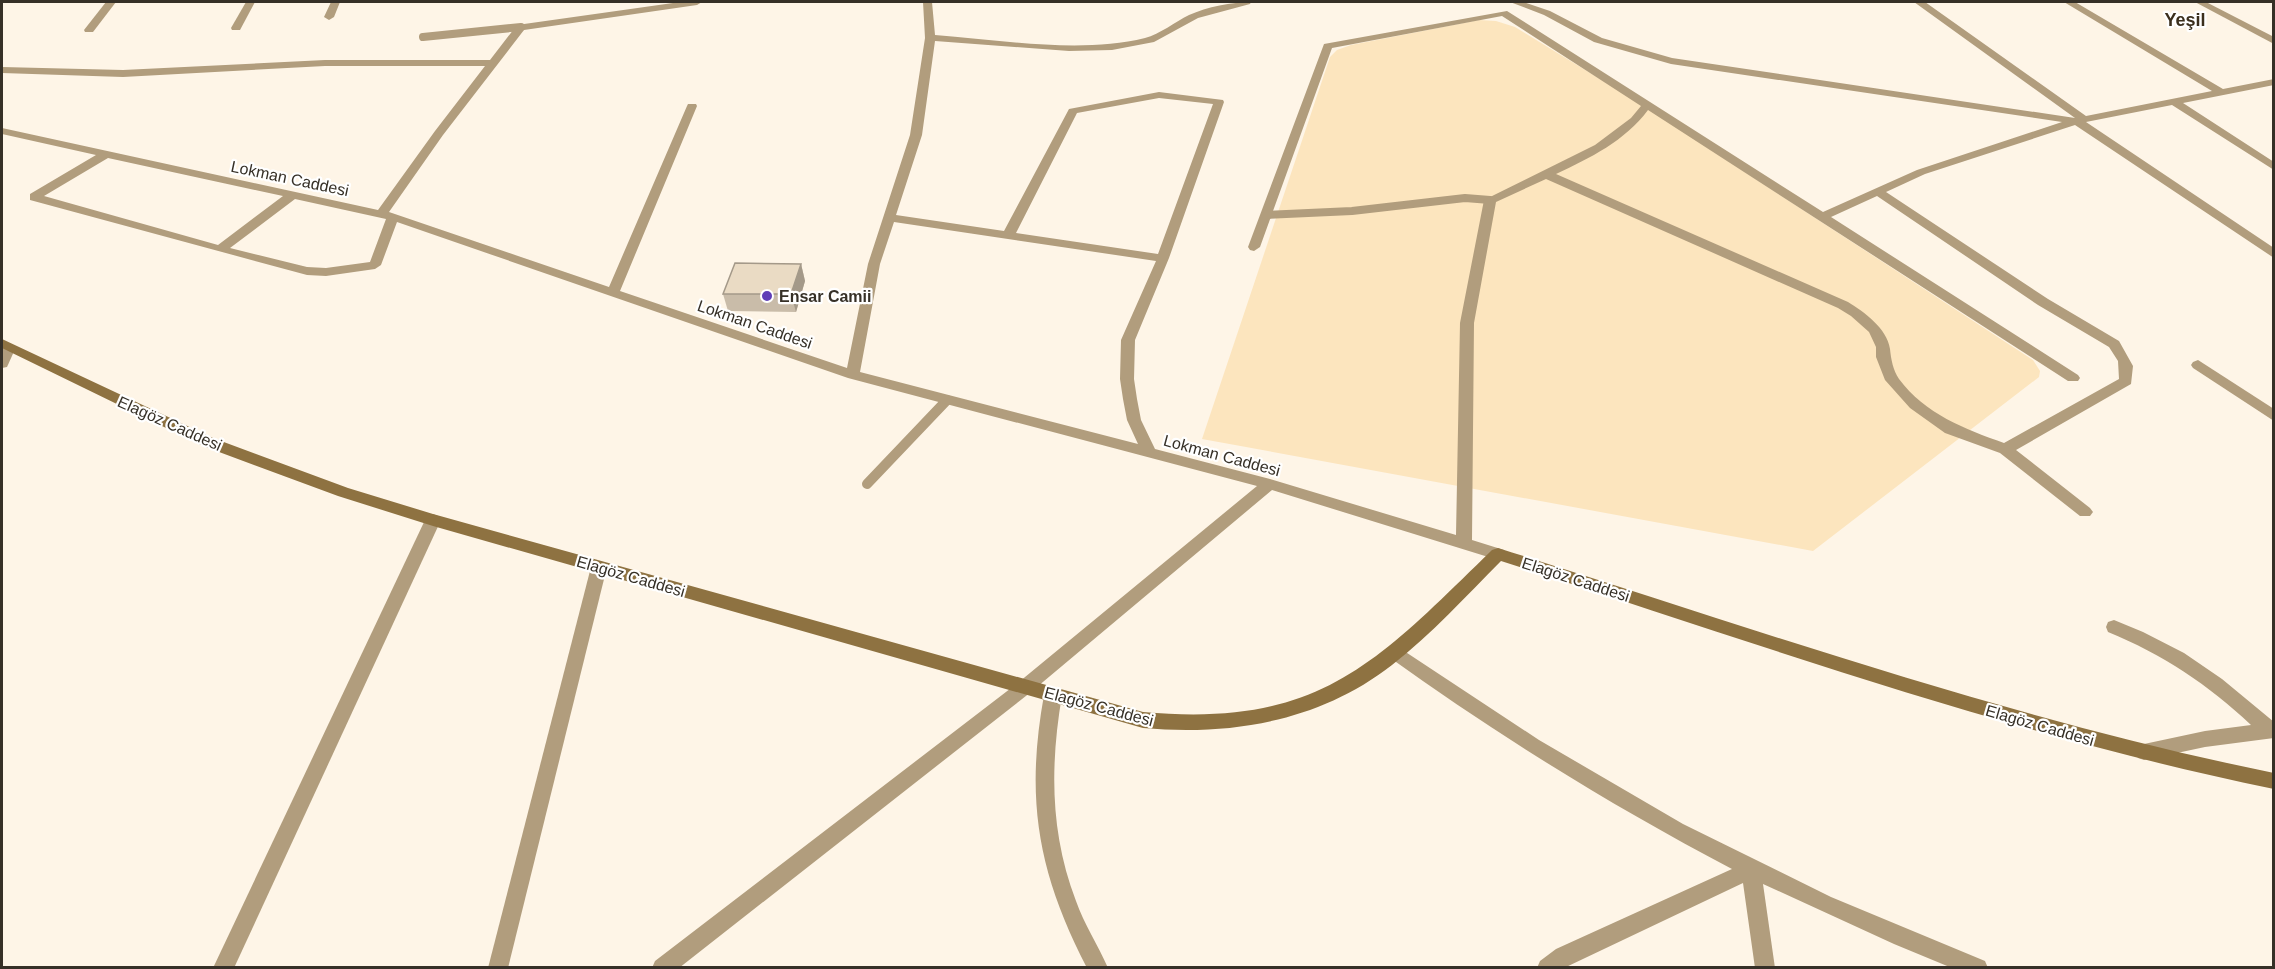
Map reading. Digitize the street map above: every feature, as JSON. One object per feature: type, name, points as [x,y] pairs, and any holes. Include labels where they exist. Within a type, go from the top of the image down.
[{"type":"street","points":[[89,30],[111,2]]},
{"type":"street","points":[[236,28],[250,2]]},
{"type":"street","points":[[329,17],[335,2]]},
{"type":"street","points":[[106,154],[34,197],[307,271],[326,272],[375,265],[387,216],[439,133],[521,27],[696,2]]},
{"type":"street","points":[[853,375],[874,264],[916,135],[930,38],[927,2]]},
{"type":"street","points":[[930,38],[1069,48],[1112,47],[1150,40],[1195,16],[1247,2]]},
{"type":"street","points":[[1515,2],[1546,13],[1598,40],[1631,52],[1671,61],[2080,120]]},
{"type":"street","points":[[1919,2],[2080,120],[2274,254]]},
{"type":"street","points":[[2068,2],[2221,92]]},
{"type":"street","points":[[2200,2],[2274,41]]},
{"type":"street","points":[[1254,247],[1328,46],[1504,13],[2073,378]]},
{"type":"street","points":[[2,70],[126,75],[327,63],[494,63]]},
{"type":"street","points":[[1822,217],[1921,172],[2080,120],[2274,82]]},
{"type":"street","points":[[1008,236],[1073,111],[1159,95],[1219,102],[1163,258],[1128,340],[1127,379],[1130,399],[1134,420],[1149,452]]},
{"type":"street","points":[[2173,101],[2274,167]]},
{"type":"street","points":[[1464,544],[1467,323],[1490,200],[1617,138],[1635,121],[1647,105]]},
{"type":"street","points":[[614,293],[692,106]]},
{"type":"street","name":"Lokman Caddesi","points":[[2,131],[387,216],[853,375],[1270,484],[1497,554]]},
{"type":"street","points":[[1545,174],[1843,305],[1862,318],[1874,330],[1883,347],[1883,357],[1892,381],[1915,405],[1950,429],[2005,449],[2085,512]]},
{"type":"street","points":[[1878,192],[2043,302],[2115,344],[2122,354],[2128,372],[2126,381],[2005,449]]},
{"type":"street","points":[[220,249],[293,195]]},
{"type":"street","points":[[889,218],[1163,258]]},
{"type":"street","points":[[2,364],[5,345]]},
{"type":"street","name":"Elagöz Caddesi","points":[[5,345],[208,442],[343,492],[432,520],[1143,720],[1199,724],[1244,721],[1295,709],[1326,697],[1357,681],[1395,652],[1497,554],[2006,716],[2141,752],[2274,781]]},
{"type":"street","points":[[2198,365],[2274,416]]},
{"type":"street","points":[[662,968],[1025,687],[1270,484]]},
{"type":"street","points":[[223,968],[432,520]]},
{"type":"street","points":[[498,968],[599,567]]},
{"type":"street","points":[[2114,627],[2156,645],[2198,669],[2271,731]]},
{"type":"street","points":[[1395,652],[1518,739],[1588,782],[1752,870],[1834,909],[1978,968]]},
{"type":"street","points":[[1053,695],[1042,765],[1043,802],[1048,840],[1068,909],[1098,968]]},
{"type":"street","points":[[2141,752],[2205,739],[2271,731]]},
{"type":"street","points":[[1547,968],[1563,956],[1752,870]]},
{"type":"street","points":[[1752,870],[1765,968]]},
{"type":"lane","points":[[423,37],[521,27]]},
{"type":"lane","points":[[1266,215],[1352,211],[1465,198],[1490,200]]},
{"type":"lane","points":[[867,484],[947,400]]},
{"type":"shaded area","points":[[1479,20],[1496,21],[1515,27],[1636,101],[2033,360],[2040,371],[2039,377],[1813,551],[1202,439],[1330,57],[1337,50],[1351,45]]},
{"type":"building","points":[[735,263],[801,264],[791,294],[723,294]]},
{"type":"place","name":"Ensar Camii","points":[[767,296]]},
{"type":"district","name":"Yeşil","points":[[2185,20]]}]
